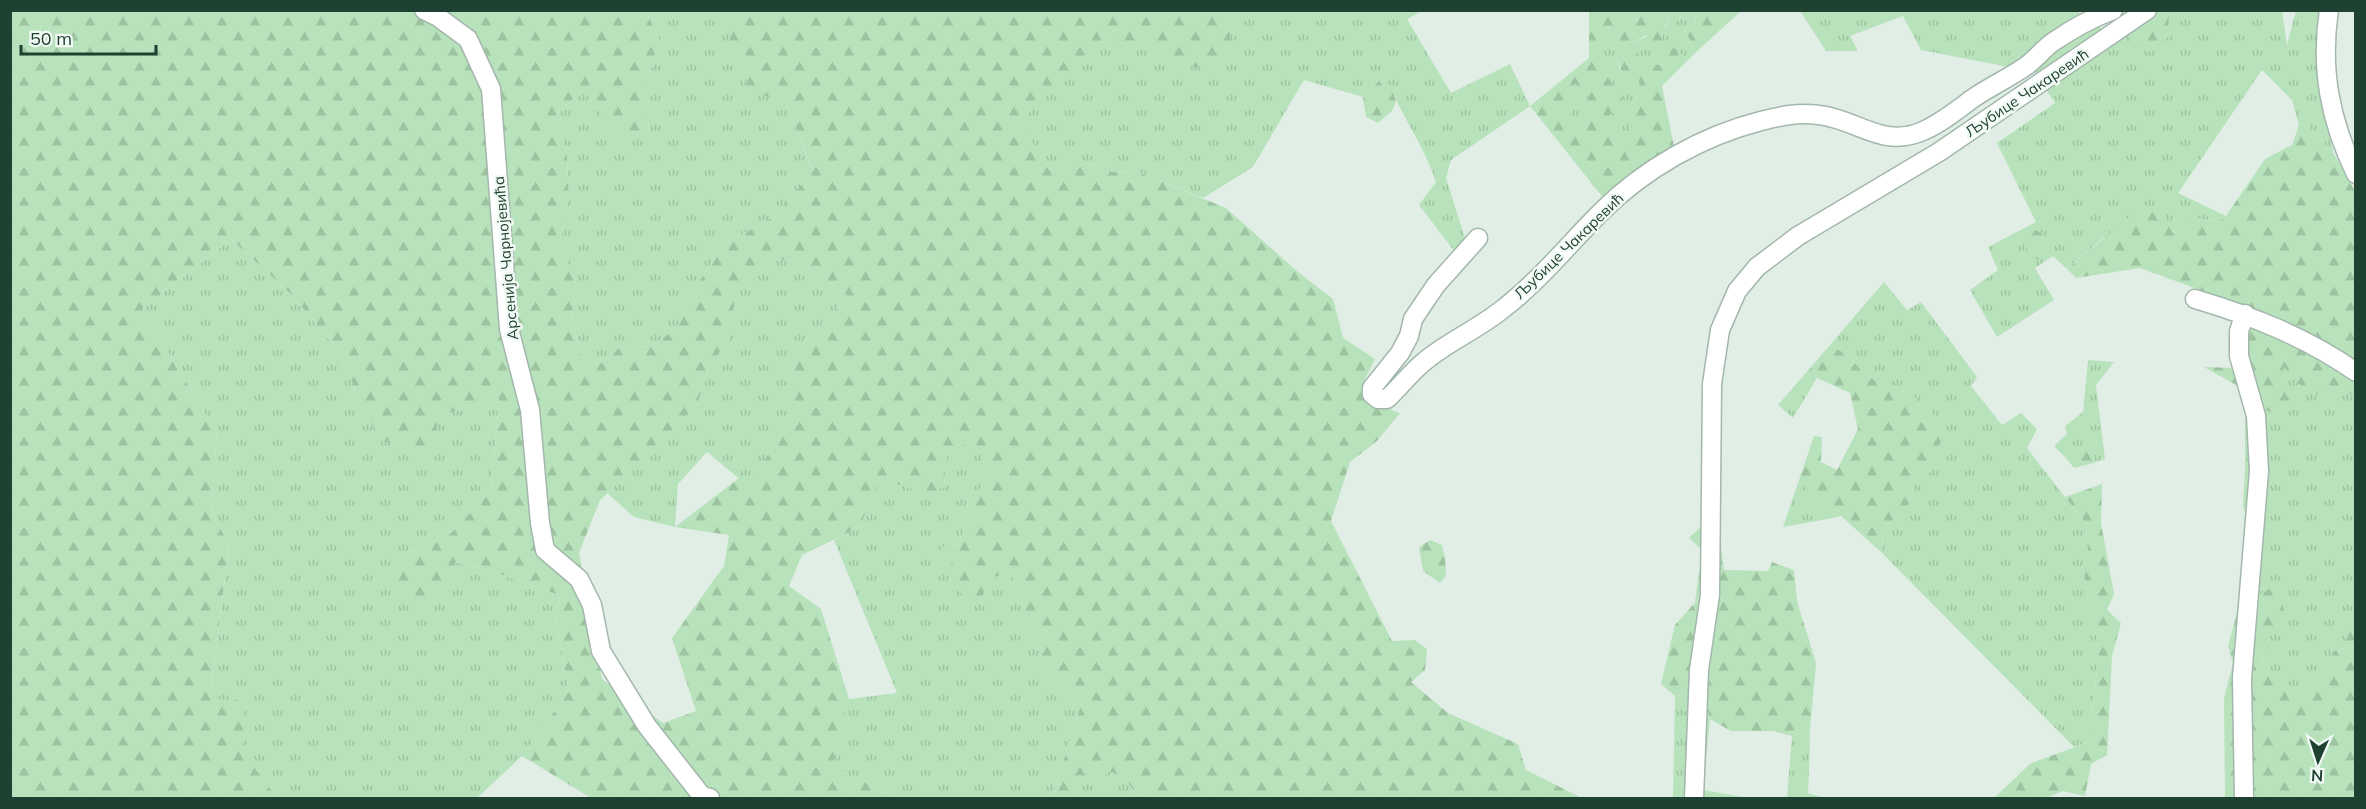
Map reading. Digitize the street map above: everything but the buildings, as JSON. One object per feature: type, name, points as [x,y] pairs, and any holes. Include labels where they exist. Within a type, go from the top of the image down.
[{"type":"street","name":"Арсенија Чарнојевића","points":[[424,10],[438,17],[468,39],[491,89],[509,329],[530,410],[540,523],[545,550],[579,579],[592,605],[601,651],[647,726],[702,796],[710,798]]},
{"type":"street","name":"Љубице Чакаревић","points":[[1478,238],[1436,285],[1413,319],[1409,336],[1400,354],[1372,388],[1372,394],[1378,399],[1386,399],[1425,361],[1504,308],[1535,281],[1601,212],[1628,188],[1696,145],[1758,122],[1793,113],[1820,115],[1842,120],[1875,135],[1899,138],[1922,132],[2019,70],[2052,43],[2078,26],[2113,10]]},
{"type":"street","name":"Љубице Чакаревић","points":[[1694,798],[1699,670],[1710,595],[1712,384],[1720,330],[1737,291],[1757,267],[1798,236],[1939,152],[2146,10]]},
{"type":"street","points":[[2329,10],[2325,42],[2328,92],[2339,138],[2355,174]]},
{"type":"street","points":[[2195,299],[2245,314],[2297,336],[2355,372]]},
{"type":"street","points":[[2244,798],[2242,678],[2259,471],[2256,416],[2239,356],[2239,331],[2245,314]]},
{"type":"green space","points":[[1228,10],[1422,11],[1407,19],[1451,93],[1510,64],[1530,106],[1451,160],[1446,178],[1465,238],[1455,252],[1419,205],[1436,182],[1389,84],[1379,81],[1363,97],[1304,80],[1253,167],[1203,198],[1136,171],[1109,172],[1076,158],[1049,170],[1019,122],[1112,32],[1164,41],[1231,43]]},
{"type":"green space","points":[[10,11],[646,11],[659,39],[644,95],[649,129],[628,140],[610,130],[584,89],[556,115],[567,156],[569,198],[560,241],[575,282],[572,319],[582,357],[599,365],[623,345],[650,347],[676,329],[697,285],[723,245],[775,216],[813,171],[786,103],[749,90],[729,36],[745,11],[1228,11],[1231,43],[1208,68],[1180,66],[1164,41],[1131,50],[1112,32],[1020,122],[1049,170],[1076,158],[1109,172],[1136,171],[1226,208],[1298,272],[1333,299],[1343,338],[1375,359],[1362,385],[1372,403],[1400,413],[1377,441],[1350,462],[1331,521],[1392,641],[1415,640],[1427,649],[1425,670],[1411,682],[1448,713],[1518,744],[1526,770],[1582,798],[1139,798],[1124,777],[1108,771],[1100,781],[1079,775],[1072,798],[1052,798],[1083,698],[1048,677],[1014,580],[1007,572],[988,580],[983,595],[966,599],[954,580],[952,558],[940,557],[941,548],[958,544],[969,521],[967,496],[981,488],[989,471],[973,442],[947,449],[944,487],[929,495],[879,478],[860,527],[802,555],[789,586],[821,609],[849,699],[832,770],[884,789],[892,798],[591,798],[522,756],[569,691],[556,621],[559,595],[497,573],[456,562],[432,600],[397,603],[399,556],[449,535],[491,491],[499,399],[439,416],[433,448],[379,441],[337,349],[292,295],[231,239],[142,309],[217,433],[211,511],[229,545],[210,699],[239,700],[249,728],[240,748],[277,798],[11,798]],"holes":[[[773,258],[805,264],[848,296],[797,350],[787,393],[791,420],[748,485],[739,478],[675,527],[729,535],[724,566],[672,638],[696,711],[663,723],[602,679],[579,553],[600,500],[646,458],[697,405],[709,368],[735,330],[734,307],[742,288]]]},
{"type":"green space","points":[[646,11],[745,11],[786,103],[813,172],[775,216],[723,245],[697,285],[676,329],[650,347],[623,345],[599,365],[582,357],[572,319],[575,282],[560,241],[569,198],[567,156],[556,115],[584,89],[628,140],[649,129],[644,95],[659,39]]},
{"type":"green space","points":[[1589,11],[1625,11],[1620,20],[1608,28],[1609,36],[1620,35],[1645,11],[1741,11],[1693,55],[1690,40],[1684,31],[1696,25],[1695,16],[1686,19],[1668,17],[1660,46],[1646,35],[1633,43],[1641,60],[1630,75],[1621,70],[1613,46],[1602,48],[1593,57],[1622,98],[1622,112],[1610,114],[1604,130],[1614,137],[1633,126],[1629,108],[1641,93],[1638,75],[1648,73],[1655,65],[1666,64],[1669,56],[1669,43],[1688,60],[1662,86],[1675,152],[1605,200],[1530,106],[1589,58]],"holes":[[[1575,84],[1590,102],[1591,107],[1586,125],[1576,125],[1570,117],[1575,104],[1566,91]]]},
{"type":"green space","points":[[1625,11],[1645,11],[1620,35],[1609,36],[1608,28],[1620,20]]},
{"type":"green space","points":[[1800,11],[2077,11],[2102,29],[2105,27],[2127,32],[2169,15],[2164,11],[2282,11],[2287,45],[2295,14],[2317,28],[2321,103],[2334,154],[2306,124],[2299,125],[2292,100],[2262,70],[2178,193],[2226,216],[2219,222],[2192,217],[2181,229],[2172,231],[2103,238],[2067,269],[2053,256],[2035,268],[2054,300],[1997,337],[1970,290],[1998,270],[1988,247],[2036,222],[1997,143],[2055,103],[2034,72],[1921,50],[1903,16],[1850,36],[1858,51],[1826,51]]},
{"type":"green space","points":[[2156,11],[2164,11],[2169,15],[2168,37],[2151,52],[2135,47],[2127,32]]},
{"type":"green space","points":[[2296,11],[2333,11],[2317,28],[2295,14]]},
{"type":"green space","points":[[1695,16],[1696,25],[1684,31],[1690,40],[1693,55],[1688,60],[1669,44],[1666,64],[1655,65],[1641,93],[1629,108],[1633,126],[1614,137],[1604,130],[1610,113],[1593,57],[1602,48],[1614,46],[1620,70],[1633,43],[1666,27],[1668,17],[1686,19]]},
{"type":"green space","points":[[1379,81],[1390,84],[1396,101],[1392,111],[1378,123],[1366,117],[1363,97]]},
{"type":"green space","points":[[1575,84],[1590,102],[1591,107],[1586,125],[1575,125],[1570,117],[1575,104],[1566,91]]},
{"type":"green space","points":[[2306,124],[2334,154],[2356,193],[2355,396],[2328,385],[2316,395],[2296,382],[2284,367],[2281,383],[2289,399],[2290,411],[2270,412],[2260,407],[2255,597],[2271,588],[2279,595],[2286,615],[2279,628],[2268,631],[2272,645],[2262,653],[2263,668],[2292,698],[2312,688],[2334,651],[2348,647],[2343,631],[2355,616],[2355,798],[2225,798],[2224,698],[2233,663],[2228,646],[2237,613],[2247,519],[2243,506],[2245,390],[2204,367],[2235,368],[2244,306],[2140,268],[2076,278],[2067,269],[2134,213],[2162,207],[2172,231],[2181,229],[2192,217],[2219,222],[2226,216],[2265,159],[2292,145],[2299,125]]},
{"type":"green space","points":[[2028,226],[2044,235],[2046,255],[2037,260],[2025,246]]},
{"type":"green space","points":[[231,239],[292,295],[337,349],[379,441],[439,416],[499,399],[491,491],[449,535],[399,556],[432,600],[455,562],[497,573],[559,595],[556,621],[569,691],[522,756],[477,798],[277,798],[239,748],[248,728],[210,700],[229,545],[211,511],[217,433],[142,309]]},
{"type":"green space","points":[[772,258],[805,264],[848,296],[797,350],[787,393],[791,420],[748,486],[707,452],[678,484],[675,527],[634,517],[607,493],[646,458],[697,405],[709,368],[735,330],[734,307],[741,288]]},
{"type":"green space","points":[[1884,282],[1907,310],[1921,302],[1977,377],[1971,386],[2002,425],[2021,413],[2037,429],[2027,448],[2086,524],[2088,554],[2082,565],[2099,651],[2089,742],[2074,747],[1882,553],[1883,529],[1909,504],[1916,478],[1910,393],[1870,378],[1844,353],[1830,345]]},
{"type":"green space","points":[[1830,345],[1844,353],[1870,378],[1910,393],[1931,411],[1945,429],[1930,473],[1916,478],[1909,504],[1883,529],[1882,553],[1841,516],[1828,519],[1816,495],[1798,483],[1814,436],[1822,437],[1821,462],[1837,470],[1858,429],[1850,393],[1817,378],[1811,367]]},
{"type":"green space","points":[[2088,360],[2114,362],[2096,385],[2105,459],[2093,463],[2096,452],[2086,447],[2065,457],[2054,446],[2067,434],[2065,426],[2083,412]]},
{"type":"green space","points":[[2284,366],[2296,382],[2328,385],[2356,396],[2355,618],[2348,647],[2334,651],[2312,688],[2292,698],[2263,668],[2262,653],[2271,645],[2255,597],[2259,407],[2289,399],[2280,383]]},
{"type":"green space","points":[[1811,367],[1817,378],[1793,418],[1778,405]]},
{"type":"green space","points":[[973,442],[989,471],[981,488],[967,496],[969,521],[958,544],[941,548],[940,557],[952,558],[988,580],[1007,572],[1014,580],[1048,677],[1083,698],[1052,798],[892,798],[884,789],[832,770],[849,699],[897,693],[834,540],[860,527],[879,478],[944,487],[947,449]]},
{"type":"green space","points":[[2086,447],[2096,452],[2093,463],[2074,468],[2065,457]]},
{"type":"green space","points":[[1798,483],[1816,495],[1828,519],[1783,527]]},
{"type":"green space","points":[[2102,484],[2101,523],[2114,594],[2107,610],[2121,623],[2112,656],[2107,755],[2091,764],[2085,796],[2063,791],[2046,798],[1994,798],[2031,763],[2089,742],[2099,651],[2082,565],[2088,554],[2086,524],[2065,497]]},
{"type":"green space","points":[[1707,521],[1702,550],[1689,538]]},
{"type":"green space","points":[[1430,540],[1442,545],[1446,576],[1440,583],[1423,571],[1419,547]]},
{"type":"green space","points":[[1721,547],[1724,570],[1695,602],[1702,550]]},
{"type":"green space","points":[[1772,562],[1794,570],[1797,601],[1816,663],[1810,729],[1792,736],[1773,731],[1731,731],[1710,719],[1703,692],[1675,696],[1661,684],[1675,625],[1724,570],[1768,571]]},
{"type":"green space","points":[[1703,692],[1710,719],[1702,798],[1673,798],[1675,696]]},
{"type":"green space","points":[[1810,729],[1809,773],[1792,798],[1787,798],[1792,736]]},
{"type":"green space","points":[[1108,771],[1124,777],[1139,798],[1072,798],[1079,775]]},
{"type":"green space","points":[[1809,773],[1808,793],[1824,798],[1792,798]]},
{"type":"green space","points":[[1703,790],[1749,798],[1702,798]]}]
